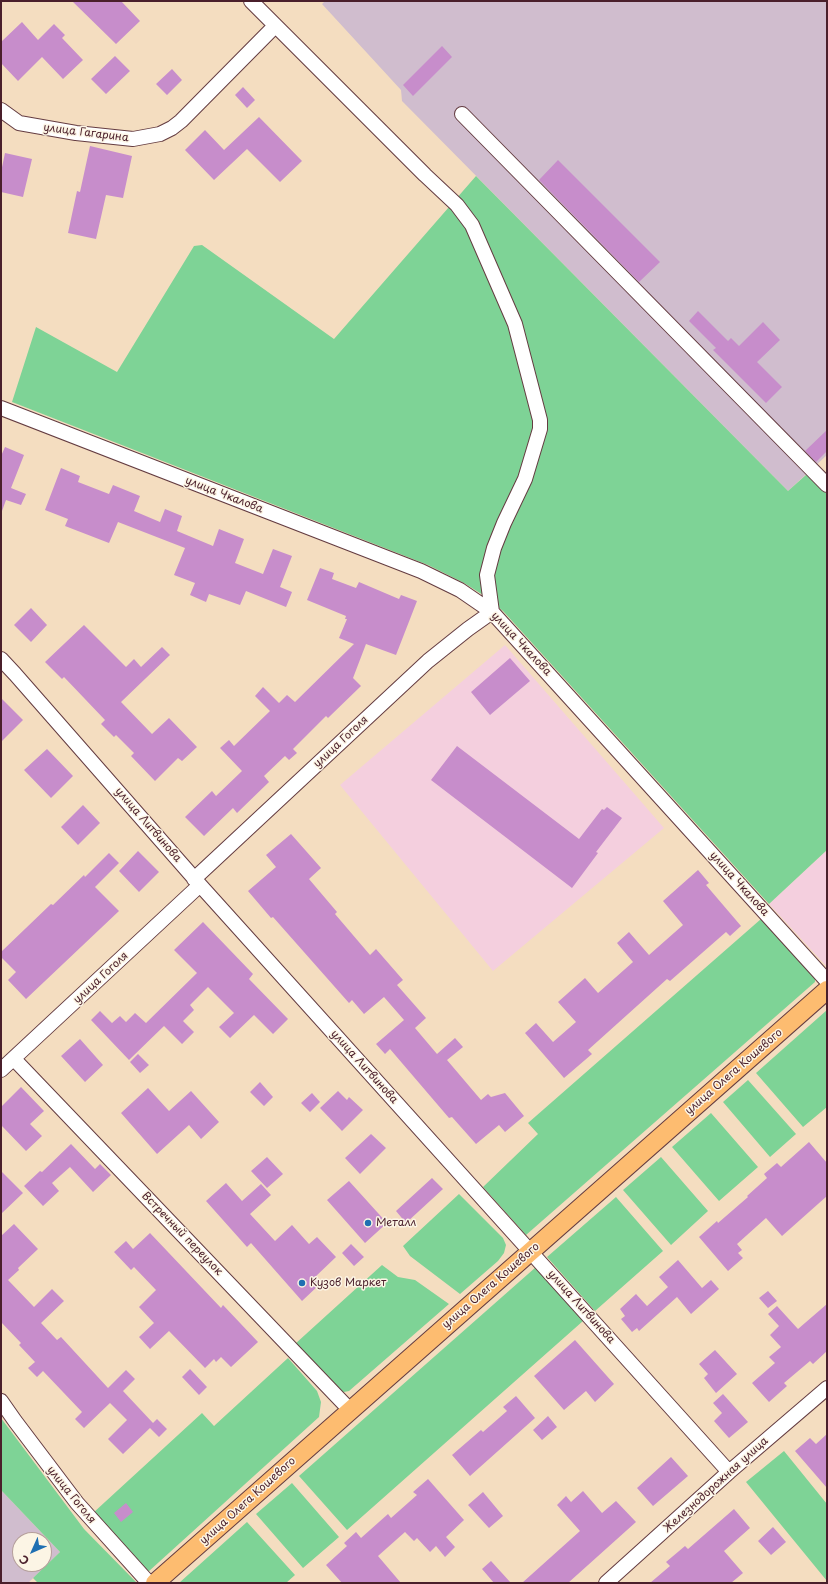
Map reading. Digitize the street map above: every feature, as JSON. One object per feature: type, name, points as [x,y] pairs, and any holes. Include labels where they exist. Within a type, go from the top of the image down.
[{"type":"main road","name":"улица Олега Кошевого","points":[[155,1583],[827,990]]},
{"type":"street","points":[[251,1],[466,215],[472,225],[515,324],[540,420],[540,429],[525,479],[494,548],[488,575],[492,612]]},
{"type":"street","name":"улица Гагарина","points":[[1,110],[19,123],[69,132],[132,139],[160,134],[172,128],[181,121],[276,26]]},
{"type":"street","points":[[462,114],[827,485]]},
{"type":"street","name":"улица Чкалова","points":[[1,408],[421,571],[460,590],[492,612],[827,981]]},
{"type":"street","name":"улица Гоголя","points":[[1,1070],[428,661],[492,612]]},
{"type":"street","name":"улица Литвинова","points":[[1,659],[197,882],[729,1472]]},
{"type":"street","name":"Встречный переулок","points":[[14,1059],[350,1410]]},
{"type":"street","name":"Железнодорожная улица","points":[[606,1583],[729,1472],[827,1388]]},
{"type":"street","name":"улица Гоголя","points":[[1,1401],[77,1503],[148,1583]]},
{"type":"shaded area","points":[[325,1],[827,1],[827,455],[788,491],[402,101],[401,90],[322,4]]},
{"type":"shaded area","points":[[505,645],[664,828],[493,971],[340,785]]},
{"type":"shaded area","points":[[827,850],[827,967],[769,904]]},
{"type":"shaded area","points":[[1,1490],[41,1532],[12,1532],[12,1572],[39,1572],[28,1583],[1,1583]]},
{"type":"shaded area","points":[[52,1544],[60,1552],[52,1560]]},
{"type":"green space","points":[[476,176],[788,491],[807,474],[827,494],[827,850],[769,904],[503,611],[483,595],[464,583],[428,565],[12,402],[36,327],[117,372],[194,246],[202,245],[334,339]]},
{"type":"green space","points":[[761,919],[815,977],[815,982],[526,1235],[483,1187],[538,1134],[528,1123]]},
{"type":"green space","points":[[827,1010],[827,1107],[803,1127],[756,1073]]},
{"type":"green space","points":[[748,1080],[796,1134],[770,1157],[723,1102]]},
{"type":"green space","points":[[711,1113],[758,1167],[719,1201],[672,1147]]},
{"type":"green space","points":[[661,1157],[708,1211],[671,1245],[623,1190]]},
{"type":"green space","points":[[459,1194],[503,1238],[506,1245],[504,1253],[498,1261],[460,1294],[410,1256],[403,1246]]},
{"type":"green space","points":[[616,1197],[663,1251],[595,1311],[547,1257]]},
{"type":"green space","points":[[382,1265],[398,1277],[415,1280],[449,1304],[349,1391],[344,1392],[339,1390],[295,1344]]},
{"type":"green space","points":[[536,1267],[583,1321],[347,1530],[299,1476]]},
{"type":"green space","points":[[288,1358],[317,1391],[321,1402],[319,1417],[148,1572],[93,1513],[202,1413],[214,1426]]},
{"type":"green space","points":[[1,1418],[84,1529],[136,1582],[38,1583],[33,1578],[39,1572],[52,1572],[52,1560],[60,1552],[52,1544],[52,1532],[41,1532],[1,1490]]},
{"type":"green space","points":[[784,1451],[827,1504],[827,1581],[746,1482]]},
{"type":"green space","points":[[292,1483],[339,1537],[303,1568],[256,1514]]},
{"type":"green space","points":[[247,1522],[295,1575],[286,1583],[179,1583]]},
{"type":"building","points":[[72,1],[121,1],[140,21],[116,44]]},
{"type":"building","points":[[22,22],[38,40],[54,24],[65,35],[62,38],[83,60],[63,79],[42,57],[18,81],[1,63],[1,42]]},
{"type":"building","points":[[442,46],[452,57],[413,96],[403,85]]},
{"type":"building","points":[[115,56],[130,71],[106,94],[91,79]]},
{"type":"building","points":[[172,69],[182,80],[167,95],[156,84]]},
{"type":"building","points":[[243,87],[255,100],[247,108],[235,95]]},
{"type":"building","points":[[259,117],[302,161],[280,182],[247,149],[214,180],[185,150],[205,130],[224,150]]},
{"type":"building","points":[[90,146],[132,156],[123,198],[106,195],[96,239],[68,233],[77,191],[80,192]]},
{"type":"building","points":[[5,153],[32,159],[23,197],[1,192],[1,172]]},
{"type":"building","points":[[558,160],[660,262],[639,282],[539,180]]},
{"type":"building","points":[[698,311],[728,341],[731,338],[739,346],[763,322],[780,340],[757,362],[782,387],[766,403],[713,350],[716,348],[689,321]]},
{"type":"building","points":[[827,430],[827,451],[816,462],[805,451]]},
{"type":"building","points":[[5,447],[24,455],[11,488],[26,494],[21,505],[6,500],[2,511],[1,456]]},
{"type":"building","points":[[61,468],[80,476],[78,482],[109,494],[113,485],[140,496],[134,511],[160,522],[165,509],[182,516],[177,531],[213,546],[219,529],[244,539],[235,563],[263,574],[273,549],[292,556],[280,587],[292,592],[286,607],[246,591],[240,605],[209,594],[206,602],[190,595],[195,583],[174,575],[185,548],[118,522],[109,543],[65,526],[68,519],[45,510]]},
{"type":"building","points":[[320,568],[334,573],[332,579],[356,588],[359,582],[399,599],[401,595],[417,601],[396,655],[366,644],[353,678],[361,686],[328,718],[326,716],[293,749],[297,753],[289,760],[285,756],[264,776],[269,782],[237,813],[233,808],[204,836],[185,817],[212,791],[216,796],[242,771],[220,748],[229,740],[234,746],[270,711],[255,696],[263,687],[279,703],[287,695],[295,702],[354,644],[339,638],[347,619],[345,619],[346,616],[307,600]]},
{"type":"building","points":[[31,608],[47,625],[31,642],[14,625]]},
{"type":"building","points":[[84,625],[126,667],[134,659],[141,667],[162,647],[170,655],[121,702],[152,734],[169,718],[197,747],[182,761],[178,758],[155,781],[131,756],[134,753],[116,735],[114,737],[101,724],[105,720],[64,677],[62,679],[45,662]]},
{"type":"building","points":[[510,658],[530,681],[490,715],[471,692]]},
{"type":"building","points":[[1,698],[23,720],[1,742]]},
{"type":"building","points":[[457,746],[579,839],[602,809],[604,810],[607,807],[622,818],[596,852],[598,853],[572,888],[431,780]]},
{"type":"building","points":[[47,749],[73,776],[51,798],[24,770]]},
{"type":"building","points":[[83,805],[100,823],[78,845],[61,827]]},
{"type":"building","points":[[291,834],[321,868],[309,879],[337,912],[335,914],[370,955],[376,949],[403,980],[397,985],[426,1018],[415,1028],[437,1054],[455,1038],[463,1047],[447,1060],[481,1100],[488,1094],[491,1097],[505,1093],[524,1116],[505,1132],[499,1125],[476,1144],[452,1117],[449,1118],[390,1049],[385,1054],[376,1044],[404,1020],[384,997],[364,1014],[352,1000],[349,1003],[248,891],[276,867],[266,855]]},
{"type":"building","points":[[138,851],[159,872],[139,892],[119,871]]},
{"type":"building","points":[[109,853],[119,863],[95,887],[119,911],[26,999],[8,980],[16,972],[1,957],[1,952],[51,904],[53,905],[84,875],[85,877]]},
{"type":"building","points":[[698,870],[709,883],[706,885],[741,926],[730,936],[726,932],[670,981],[667,979],[588,1050],[592,1054],[564,1078],[525,1033],[536,1023],[553,1042],[576,1022],[558,1002],[585,978],[598,993],[633,962],[617,943],[629,932],[649,955],[683,925],[663,901]]},
{"type":"building","points":[[203,922],[253,974],[249,979],[288,1019],[273,1034],[254,1015],[230,1038],[219,1027],[234,1013],[208,987],[190,1005],[194,1010],[183,1021],[194,1032],[182,1044],[164,1026],[129,1060],[91,1020],[100,1011],[112,1023],[120,1016],[126,1022],[135,1013],[146,1023],[197,973],[174,950]]},
{"type":"building","points":[[80,1039],[103,1065],[85,1082],[61,1056]]},
{"type":"building","points":[[138,1054],[149,1065],[140,1073],[130,1062]]},
{"type":"building","points":[[260,1082],[273,1097],[264,1106],[250,1092]]},
{"type":"building","points":[[21,1087],[44,1111],[30,1124],[42,1136],[26,1151],[1,1125],[1,1107]]},
{"type":"building","points":[[148,1088],[169,1111],[191,1091],[219,1122],[201,1139],[189,1125],[157,1154],[121,1113]]},
{"type":"building","points":[[338,1091],[347,1100],[349,1097],[363,1110],[342,1131],[320,1108]]},
{"type":"building","points":[[312,1093],[320,1102],[310,1112],[301,1103]]},
{"type":"building","points":[[371,1134],[386,1148],[360,1174],[345,1158]]},
{"type":"building","points":[[809,1142],[827,1163],[827,1196],[782,1236],[766,1218],[737,1244],[742,1250],[738,1253],[743,1258],[728,1271],[699,1237],[748,1197],[747,1196],[767,1178],[764,1174],[777,1163],[781,1167]]},
{"type":"building","points":[[71,1144],[95,1169],[100,1164],[111,1175],[93,1192],[70,1167],[52,1183],[59,1191],[43,1206],[24,1186],[40,1171],[42,1172]]},
{"type":"building","points":[[267,1157],[283,1174],[267,1188],[251,1171]]},
{"type":"building","points":[[1,1171],[23,1193],[1,1214]]},
{"type":"building","points":[[432,1178],[443,1189],[406,1223],[396,1211]]},
{"type":"building","points":[[349,1181],[387,1223],[365,1243],[327,1200]]},
{"type":"building","points":[[226,1183],[242,1201],[261,1184],[271,1195],[250,1214],[275,1241],[292,1225],[309,1244],[317,1237],[336,1257],[314,1278],[320,1284],[302,1301],[251,1243],[247,1247],[206,1201]]},
{"type":"building","points":[[14,1224],[38,1249],[8,1280],[34,1307],[52,1289],[64,1301],[41,1323],[57,1340],[61,1337],[108,1388],[126,1370],[135,1379],[123,1391],[153,1423],[157,1419],[167,1429],[159,1437],[150,1428],[123,1454],[108,1439],[127,1420],[110,1403],[84,1428],[75,1419],[82,1412],[43,1371],[37,1377],[28,1368],[35,1362],[19,1345],[21,1343],[1,1322],[1,1236]]},
{"type":"building","points":[[150,1233],[221,1308],[223,1305],[258,1342],[231,1367],[221,1357],[216,1362],[214,1359],[205,1368],[169,1331],[150,1349],[139,1337],[154,1323],[139,1307],[156,1290],[134,1267],[131,1270],[114,1252],[126,1241],[133,1249]]},
{"type":"building","points":[[351,1244],[364,1257],[354,1266],[342,1253]]},
{"type":"building","points":[[678,1260],[702,1288],[711,1280],[719,1289],[691,1314],[677,1297],[639,1331],[637,1328],[632,1332],[621,1319],[625,1316],[620,1309],[636,1294],[647,1306],[668,1287],[659,1277]]},
{"type":"building","points":[[768,1291],[777,1301],[768,1308],[759,1298]]},
{"type":"building","points":[[827,1304],[827,1351],[813,1364],[810,1361],[784,1383],[787,1386],[769,1402],[752,1383],[775,1363],[769,1357],[781,1347],[770,1335],[779,1326],[768,1314],[777,1306],[798,1329]]},
{"type":"building","points":[[575,1340],[614,1384],[595,1402],[586,1391],[564,1410],[534,1376]]},
{"type":"building","points":[[715,1350],[737,1374],[716,1393],[704,1378],[708,1374],[699,1364]]},
{"type":"building","points":[[190,1369],[207,1387],[199,1395],[182,1377]]},
{"type":"building","points":[[723,1394],[748,1422],[729,1438],[714,1421],[722,1413],[713,1403]]},
{"type":"building","points":[[516,1396],[535,1418],[470,1476],[452,1455],[481,1430],[483,1432],[507,1411],[503,1407]]},
{"type":"building","points":[[548,1416],[557,1427],[542,1440],[533,1430]]},
{"type":"building","points":[[827,1434],[827,1488],[795,1451],[810,1438],[816,1444]]},
{"type":"building","points":[[671,1457],[688,1476],[653,1506],[637,1488]]},
{"type":"building","points":[[428,1479],[464,1520],[446,1537],[455,1547],[445,1557],[436,1546],[430,1552],[417,1538],[414,1541],[405,1532],[378,1556],[401,1583],[342,1583],[326,1565],[347,1546],[344,1543],[356,1532],[361,1538],[388,1514],[391,1518],[417,1495],[413,1492]]},
{"type":"building","points":[[583,1491],[602,1513],[616,1501],[636,1522],[568,1583],[522,1583],[580,1531],[557,1505],[566,1496],[571,1502]]},
{"type":"building","points":[[483,1492],[503,1516],[489,1528],[468,1505]]},
{"type":"building","points":[[126,1503],[133,1512],[121,1522],[114,1513]]},
{"type":"building","points":[[734,1509],[750,1528],[724,1551],[743,1573],[731,1583],[650,1583],[670,1566],[666,1562],[685,1546],[688,1549]]},
{"type":"building","points":[[773,1527],[786,1542],[771,1555],[758,1541]]},
{"type":"building","points":[[491,1561],[511,1583],[494,1583],[482,1569]]},
{"type":"place","name":"Металл","points":[[368,1223]]},
{"type":"place","name":"Кузов Маркет","points":[[302,1283]]}]
